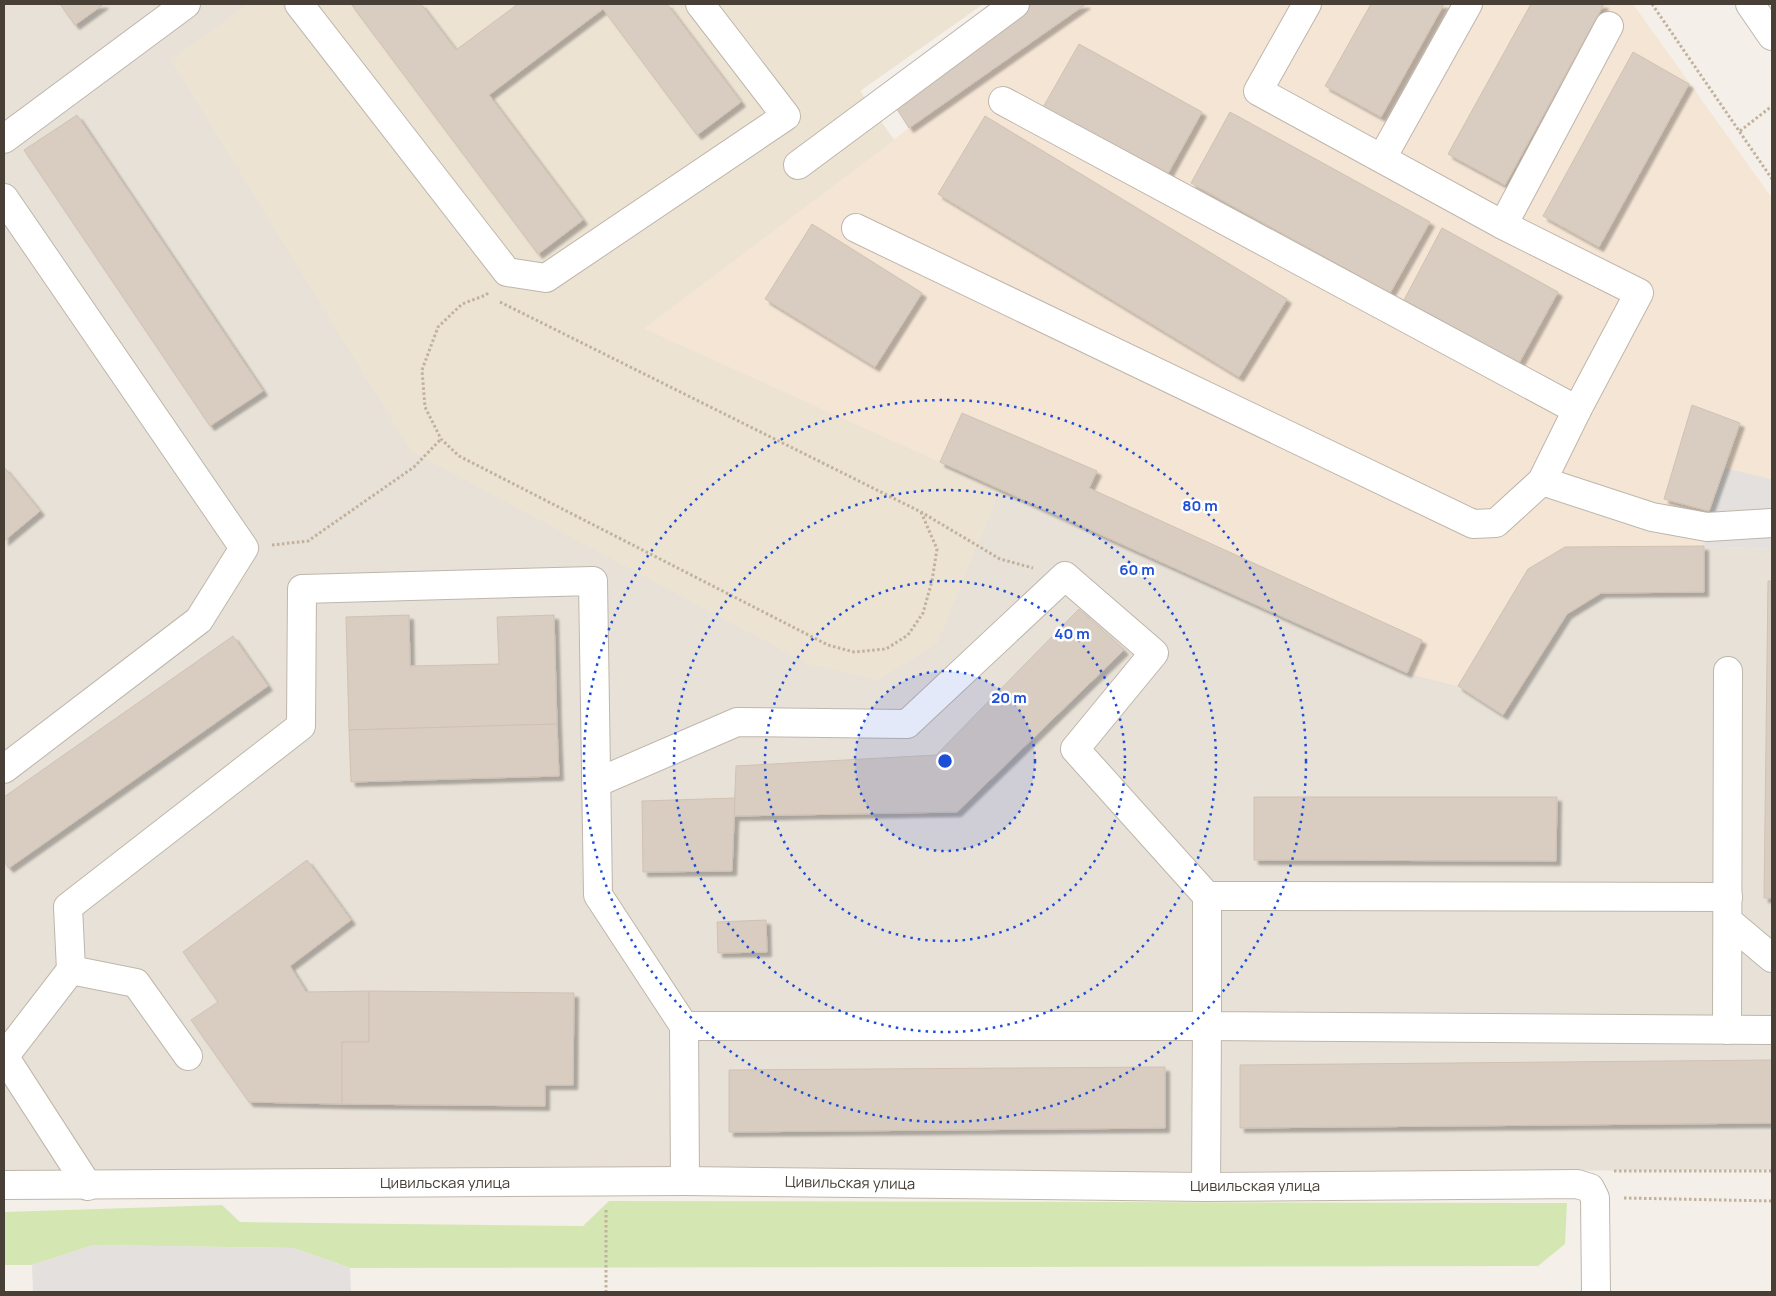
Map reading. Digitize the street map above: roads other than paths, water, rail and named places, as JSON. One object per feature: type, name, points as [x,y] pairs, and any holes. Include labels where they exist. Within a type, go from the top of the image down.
[{"type":"street","points":[[4,139],[186,4]]},
{"type":"street","points":[[299,4],[507,272],[546,278],[786,116],[700,4]]},
{"type":"street","points":[[798,165],[1015,4]]},
{"type":"street","points":[[856,228],[1474,524],[1496,522],[1542,481],[1639,293],[1503,225],[1258,90],[1307,4]]},
{"type":"street","points":[[1382,158],[1468,4]]},
{"type":"street","points":[[1750,4],[1772,36]]},
{"type":"street","points":[[1503,225],[1609,26]]},
{"type":"street","points":[[1003,101],[1577,410]]},
{"type":"street","points":[[4,198],[244,548],[199,620],[4,769]]},
{"type":"street","points":[[1542,481],[1652,517],[1707,527],[1772,523]]},
{"type":"street","points":[[596,783],[737,722],[907,724],[1065,576],[1154,653],[1075,748],[1207,896],[1206,1187]]},
{"type":"street","points":[[88,1186],[4,1057],[71,970],[68,907],[301,726],[302,589],[593,581],[598,895],[684,1026],[685,1181]]},
{"type":"street","points":[[1727,1030],[1728,671]]},
{"type":"street","points":[[1207,896],[1728,909],[1772,958]]},
{"type":"street","points":[[71,970],[136,983],[188,1056]]},
{"type":"street","points":[[684,1026],[1206,1026],[1772,1030]]},
{"type":"street","name":"Цивильская улица","points":[[4,1186],[606,1181],[1206,1187],[1576,1184],[1590,1188],[1595,1198],[1596,1292]]}]
